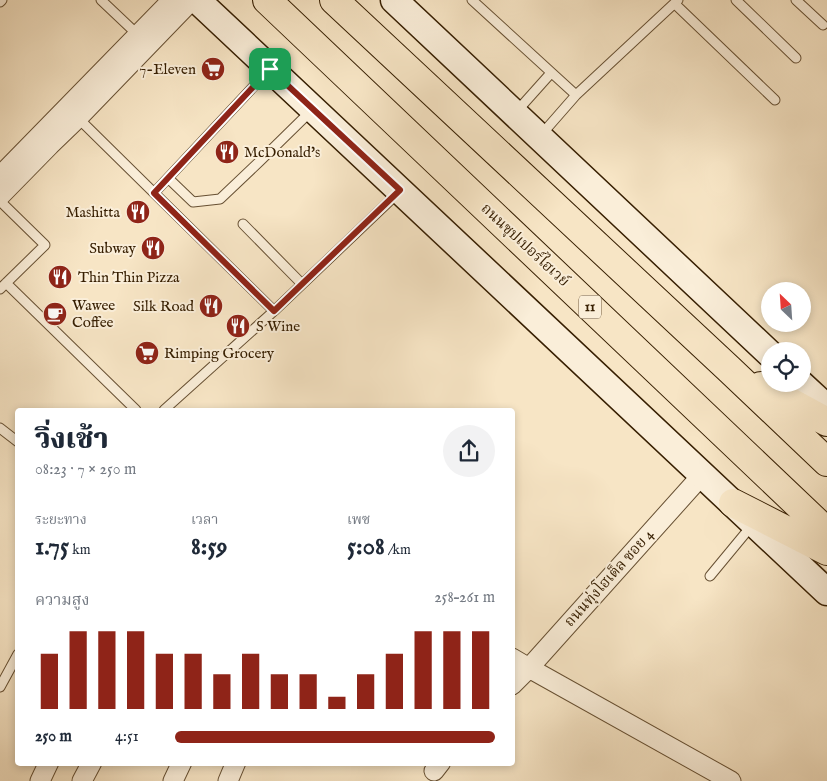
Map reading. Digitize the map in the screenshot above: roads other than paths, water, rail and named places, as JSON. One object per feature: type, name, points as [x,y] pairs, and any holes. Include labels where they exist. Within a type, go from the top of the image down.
[{"type":"highway","name":"ถนนซุปเปอร์ไฮเวย์","points":[[267,0],[827,532]]},
{"type":"highway","points":[[334,0],[827,462]]},
{"type":"highway","points":[[729,369],[827,422]]},
{"type":"highway","points":[[733,503],[827,551]]},
{"type":"main road","points":[[197,0],[827,592]]},
{"type":"main road","points":[[394,0],[761,345]]},
{"type":"main road","points":[[810,392],[827,408]]},
{"type":"street","points":[[0,196],[45,140],[138,34],[172,0]]},
{"type":"street","points":[[0,176],[45,140],[78,118],[192,0]]},
{"type":"street","name":"ถนนทุ่งโฮเต็ล ซอย 4","points":[[515,683],[702,475]]},
{"type":"street","points":[[515,660],[731,781]]},
{"type":"street","points":[[40,781],[47,766]]},
{"type":"street","points":[[82,781],[90,766]]},
{"type":"street","points":[[173,781],[180,766]]},
{"type":"street","points":[[228,781],[234,766]]},
{"type":"lane","points":[[100,0],[138,34]]},
{"type":"lane","points":[[472,0],[576,95]]},
{"type":"lane","points":[[736,0],[796,58]]},
{"type":"lane","points":[[796,0],[822,25]]},
{"type":"lane","points":[[540,136],[576,95],[676,2],[775,100]]},
{"type":"lane","points":[[154,193],[270,69]]},
{"type":"lane","points":[[515,113],[551,73]]},
{"type":"lane","points":[[168,178],[193,202],[220,199],[313,109]]},
{"type":"lane","points":[[78,118],[274,311]]},
{"type":"lane","points":[[166,408],[274,311],[400,190]]},
{"type":"lane","points":[[0,201],[45,245],[3,286],[134,408]]},
{"type":"lane","points":[[243,224],[302,284]]},
{"type":"lane","points":[[0,428],[15,440]]},
{"type":"lane","points":[[710,576],[754,523]]},
{"type":"lane","points":[[0,687],[15,660]]},
{"type":"place","name":"7-Eleven","points":[[213,69]]},
{"type":"place","name":"McDonald's","points":[[227,152]]},
{"type":"place","name":"Mashitta","points":[[138,212]]},
{"type":"place","name":"Subway","points":[[153,248]]},
{"type":"place","name":"Thin Thin Pizza","points":[[60,277]]},
{"type":"place","name":"Silk Road","points":[[211,306]]},
{"type":"place","name":"Wawee Coffee","points":[[55,314]]},
{"type":"place","name":"S Wine","points":[[238,326]]},
{"type":"place","name":"Rimping Grocery","points":[[147,353]]}]
